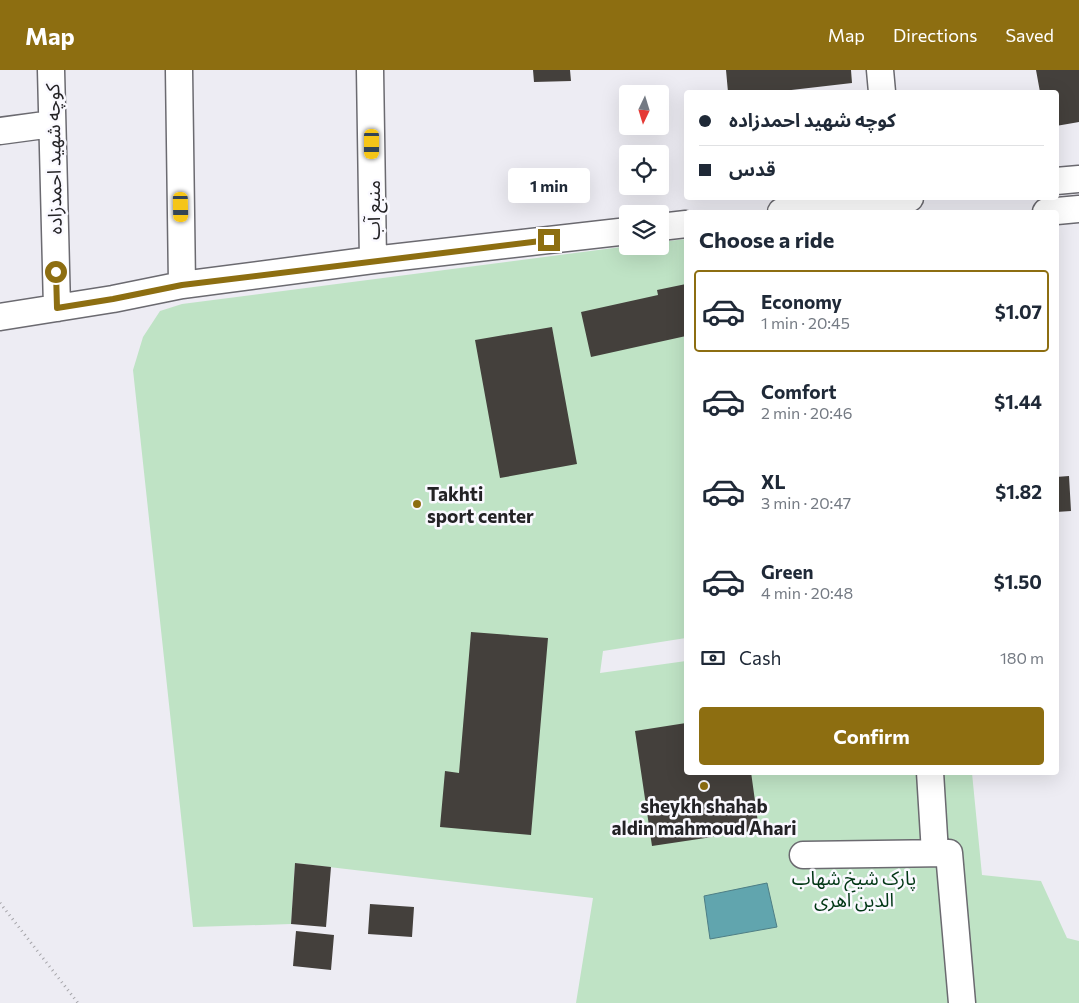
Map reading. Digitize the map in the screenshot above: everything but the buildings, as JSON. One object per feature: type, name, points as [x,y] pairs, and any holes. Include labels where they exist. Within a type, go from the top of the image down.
[{"type":"street","name":"کوچه شهید احمدزاده","points":[[51,70],[57,308]]},
{"type":"street","points":[[179,70],[182,285]]},
{"type":"street","name":"منبع آب","points":[[370,70],[373,260]]},
{"type":"street","points":[[880,70],[882,90]]},
{"type":"street","points":[[0,131],[52,124]]},
{"type":"street","points":[[1059,182],[1079,179]]},
{"type":"street","points":[[798,210],[883,200]]},
{"type":"street","points":[[1059,211],[1079,209]]},
{"type":"street","points":[[669,226],[684,224]]},
{"type":"street","points":[[0,317],[113,299],[182,285],[619,231]]},
{"type":"street","points":[[930,775],[935,853]]},
{"type":"street","points":[[804,855],[949,853],[962,1003]]},
{"type":"path","points":[[0,903],[78,1003]]},
{"type":"green space","name":"Takhti sport center","points":[[684,239],[684,638],[603,651],[600,673],[684,661],[684,775],[972,775],[982,875],[1041,881],[1067,938],[1079,941],[1079,1003],[576,1003],[593,898],[295,863],[291,924],[193,927],[133,370],[143,337],[160,311],[182,304],[619,247],[619,255],[669,255],[669,241]]},
{"type":"water","points":[[767,883],[777,927],[710,939],[704,896]]},
{"type":"place","name":"Takhti sport center","points":[[417,504]]},
{"type":"place","name":"sheykh shahab aldin mahmoud Ahari","points":[[704,786]]},
{"type":"route","points":[[56,272],[57,308],[182,285],[373,260],[549,240]]},
{"type":"park label","name":"پارک شیخ شهاب الدین اهری","points":[[854,888]]}]
